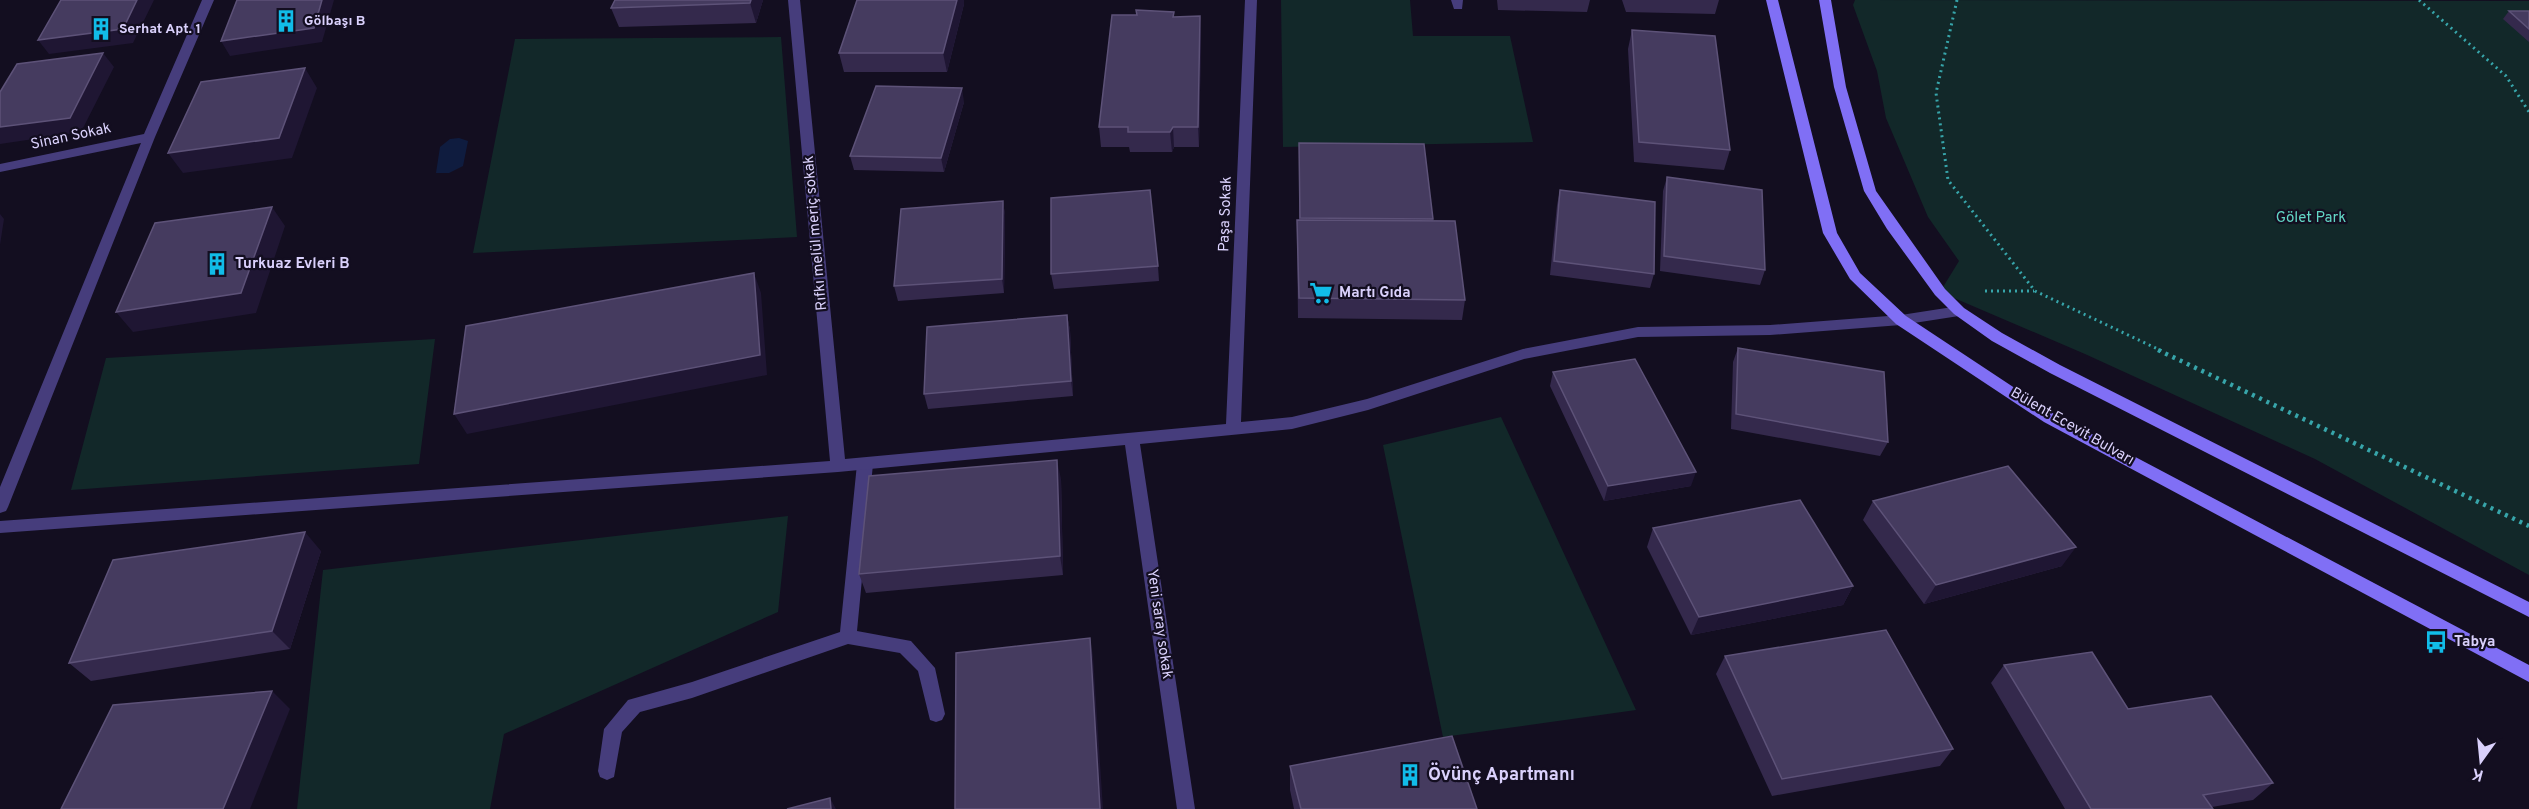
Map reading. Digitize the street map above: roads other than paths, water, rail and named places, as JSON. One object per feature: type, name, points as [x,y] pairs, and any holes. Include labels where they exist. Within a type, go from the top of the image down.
[{"type":"main road","name":"Bülent Ecevit Bulvarı","points":[[1772,0],[1830,233],[1855,276],[1900,320],[2049,418],[2529,674]]},
{"type":"main road","points":[[1825,0],[1840,87],[1870,191],[1920,267],[1959,311],[1997,337],[2055,369],[2529,610]]},
{"type":"street","points":[[0,507],[148,137],[208,0]]},
{"type":"street","name":"Rıfkı melül meriç sokak","points":[[794,0],[838,466]]},
{"type":"street","name":"Paşa Sokak","points":[[1233,429],[1251,0]]},
{"type":"street","name":"Sinan Sokak","points":[[0,168],[148,137]]},
{"type":"street","points":[[0,527],[865,464],[1292,423],[1368,404],[1523,354],[1638,332],[1770,330],[1900,320],[1959,311]]},
{"type":"street","name":"Yeni saray sokak","points":[[1132,440],[1186,809]]},
{"type":"street","points":[[848,637],[865,464]]},
{"type":"street","points":[[607,771],[613,729],[634,706],[692,690],[848,637],[905,646],[926,668],[936,714]]},
{"type":"water","points":[[459,138],[468,141],[463,166],[449,173],[436,173],[440,147],[450,139]]},
{"type":"place","name":"Gölbaşı B","points":[[286,21]]},
{"type":"place","name":"Serhat Apt. 1","points":[[101,29]]},
{"type":"place","name":"Turkuaz Evleri B","points":[[217,264]]},
{"type":"place","name":"Martı Gıda","points":[[1321,293]]},
{"type":"place","name":"Tabya","points":[[2436,642]]},
{"type":"place","name":"Övünç Apartmanı","points":[[1410,775]]},
{"type":"park label","name":"Gölet Park","points":[[2311,218]]}]
